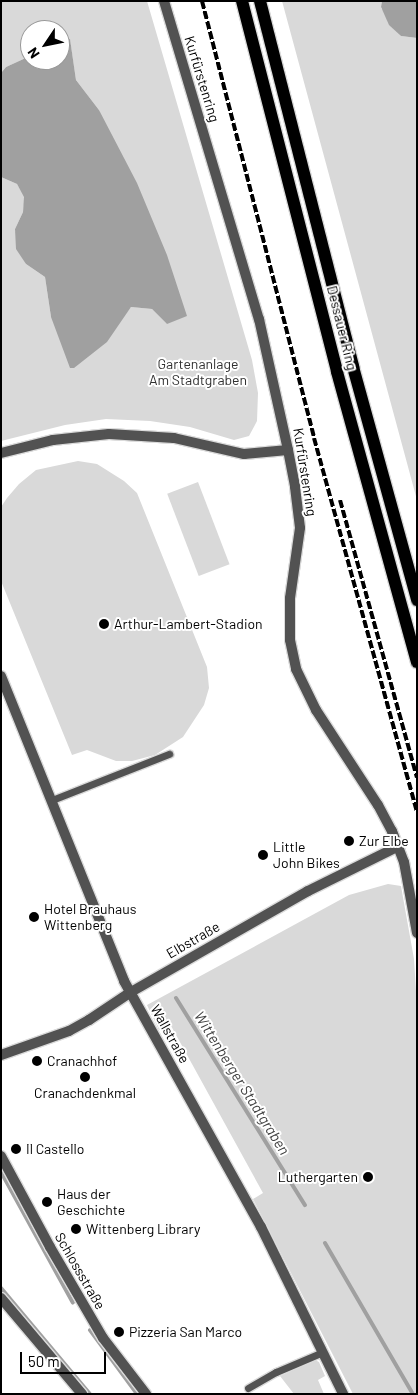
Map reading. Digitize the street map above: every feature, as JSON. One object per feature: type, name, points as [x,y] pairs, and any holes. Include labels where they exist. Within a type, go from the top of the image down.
[{"type":"main road","name":"Dessauer Ring","points":[[242,1],[338,372],[417,662]]},
{"type":"main road","name":"Dessauer Ring","points":[[260,1],[353,367],[417,600]]},
{"type":"street","name":"Kurfürstenring","points":[[164,1],[259,319],[296,487],[300,528],[290,598],[290,640],[296,670],[308,696],[378,805],[399,846],[417,933]]},
{"type":"street","points":[[1,453],[53,440],[109,434],[174,438],[244,454],[288,450]]},
{"type":"street","name":"Wallstraße","points":[[1,676],[122,975],[252,1210],[342,1394]]},
{"type":"street","name":"Elbstraße","points":[[1,1056],[69,1031],[90,1020],[131,992],[300,896],[399,846]]},
{"type":"street","name":"Schlossstraße","points":[[1,1156],[50,1247],[103,1338],[146,1394]]},
{"type":"street","points":[[1,1298],[82,1394]]},
{"type":"lane","points":[[52,800],[169,754]]},
{"type":"lane","points":[[248,1388],[276,1372],[323,1352]]},
{"type":"green space","name":"Gartenanlage Am Stadtgraben","points":[[1,1],[147,1],[252,360],[258,393],[257,421],[249,436],[234,440],[190,427],[150,421],[106,419],[65,425],[1,441],[1,177],[17,184],[25,197],[23,212],[15,229],[26,264],[45,277],[51,317],[120,321],[131,307],[152,309],[167,324],[99,110],[76,80],[70,40],[70,20],[20,20],[20,61],[6,67],[1,73]]},
{"type":"green space","points":[[282,1],[382,1],[381,8],[401,36],[417,38],[417,500]]},
{"type":"green space","name":"Arthur-Lambert-Stadion","points":[[78,461],[97,464],[124,481],[137,493],[207,667],[209,688],[204,705],[183,737],[155,755],[132,761],[116,761],[87,750],[72,755],[1,581],[1,507],[19,484],[36,470]]},
{"type":"green space","points":[[198,482],[230,564],[199,576],[167,494]]},
{"type":"green space","points":[[388,884],[401,886],[414,959],[417,1007],[417,1394],[353,1394],[253,1199],[263,1193],[170,1024],[159,1030],[147,1005],[349,895]]},
{"type":"green space","points":[[315,1360],[319,1362],[325,1376],[318,1380],[324,1394],[294,1394],[280,1376]]},
{"type":"shaded area","points":[[382,1],[417,1],[417,38],[401,36],[389,25],[381,7]]},
{"type":"shaded area","points":[[70,39],[76,80],[99,110],[137,183],[167,255],[187,316],[167,324],[152,309],[131,307],[107,342],[74,368],[70,368],[51,317],[45,277],[26,264],[16,249],[15,229],[23,212],[24,197],[17,184],[1,177],[1,73],[6,67],[20,61],[20,70],[70,70]]},
{"type":"waterway","name":"Wittenberger Stadtgraben","points":[[176,998],[305,1205]]},
{"type":"waterway","points":[[1,1172],[73,1303]]},
{"type":"waterway","name":"Wittenberger Stadtgraben","points":[[325,1243],[413,1394]]},
{"type":"waterway","points":[[1,1288],[90,1394]]},
{"type":"waterway","points":[[90,1330],[137,1394]]},
{"type":"railway","points":[[202,1],[314,438],[417,811]]},
{"type":"railway","points":[[340,500],[417,777]]},
{"type":"place","name":"Arthur-Lambert-Stadion","points":[[104,624]]},
{"type":"place","name":"Zur Elbe","points":[[349,841]]},
{"type":"place","name":"Little John Bikes","points":[[263,855]]},
{"type":"place","name":"Hotel Brauhaus Wittenberg","points":[[34,917]]},
{"type":"place","name":"Cranachhof","points":[[37,1061]]},
{"type":"place","name":"Cranachdenkmal","points":[[85,1077]]},
{"type":"place","name":"Il Castello","points":[[16,1149]]},
{"type":"place","name":"Luthergarten","points":[[368,1177]]},
{"type":"place","name":"Haus der Geschichte","points":[[47,1202]]},
{"type":"place","name":"Wittenberg Library","points":[[76,1229]]},
{"type":"place","name":"Pizzeria San Marco","points":[[119,1332]]}]
